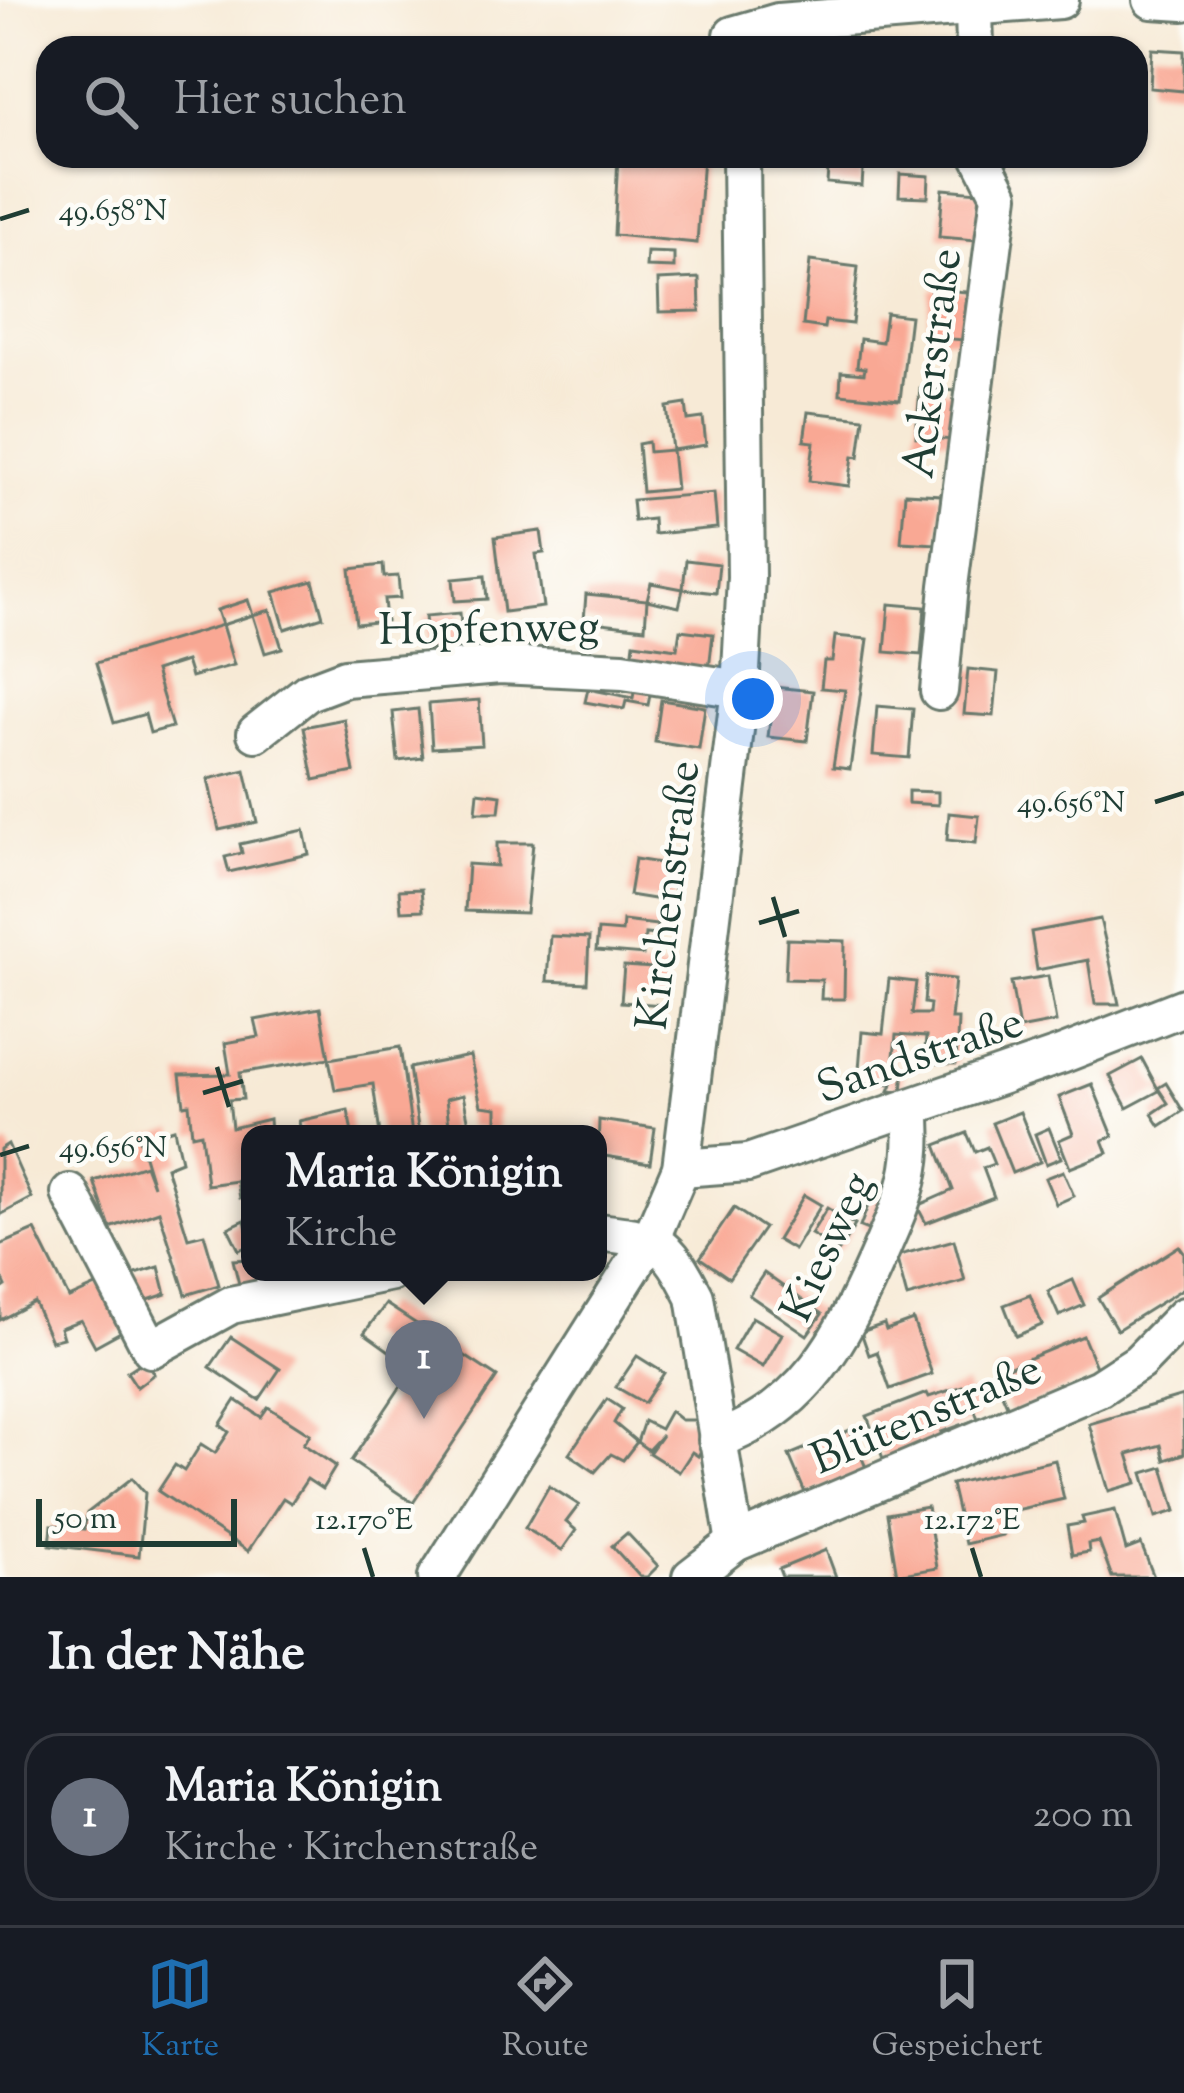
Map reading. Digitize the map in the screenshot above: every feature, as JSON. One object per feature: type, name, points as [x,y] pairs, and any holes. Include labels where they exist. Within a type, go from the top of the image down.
[{"type":"street","points":[[730,28],[1060,0]]},
{"type":"street","points":[[1152,0],[1184,2]]},
{"type":"street","points":[[974,8],[975,36]]},
{"type":"street","name":"Kirchenstraße","points":[[436,1577],[651,1238],[681,1168],[740,689],[746,578],[741,168]]},
{"type":"street","name":"Ackerstraße","points":[[940,691],[932,584],[1000,195],[986,168]]},
{"type":"street","name":"Hopfenweg","points":[[256,733],[308,692],[345,678],[500,665],[623,671],[740,689]]},
{"type":"street","name":"Sandstraße","points":[[681,1168],[748,1163],[1184,1006]]},
{"type":"street","name":"Kiesweg","points":[[717,1440],[754,1426],[822,1364],[847,1327],[911,1179],[915,1144],[911,1108]]},
{"type":"street","points":[[70,1193],[151,1349],[231,1305],[347,1281]]},
{"type":"street","points":[[607,1233],[651,1238],[676,1261],[695,1297],[735,1543]]},
{"type":"street","name":"Blütenstraße","points":[[691,1577],[735,1543],[1045,1414],[1099,1388],[1177,1340]]},
{"type":"building","points":[[1152,49],[1184,51],[1184,91],[1150,88]]},
{"type":"building","points":[[617,168],[702,168],[697,243],[614,235]]},
{"type":"building","points":[[828,168],[863,168],[862,186],[827,183]]},
{"type":"building","points":[[900,174],[929,176],[928,197],[899,196]]},
{"type":"building","points":[[943,189],[980,192],[976,240],[939,237]]},
{"type":"building","points":[[647,252],[674,253],[674,268],[646,267]]},
{"type":"building","points":[[810,261],[858,267],[852,324],[803,325]]},
{"type":"building","points":[[699,278],[700,311],[659,312],[658,280]]},
{"type":"building","points":[[931,289],[967,292],[963,340],[927,337]]},
{"type":"building","points":[[886,313],[910,316],[900,400],[840,394],[841,372],[864,374],[865,368],[857,367],[860,339],[882,342]]},
{"type":"building","points":[[920,388],[957,391],[953,440],[916,437]]},
{"type":"building","points":[[686,404],[688,420],[703,418],[706,445],[672,450],[667,407]]},
{"type":"building","points":[[808,412],[864,418],[849,486],[809,481],[814,442],[804,441]]},
{"type":"building","points":[[648,442],[649,452],[672,450],[676,489],[642,492],[638,444]]},
{"type":"building","points":[[714,493],[717,528],[654,534],[653,519],[634,521],[632,500]]},
{"type":"building","points":[[905,493],[941,495],[937,544],[901,542]]},
{"type":"building","points":[[541,531],[544,553],[536,554],[543,607],[504,612],[495,537]]},
{"type":"building","points":[[686,560],[719,564],[716,593],[683,589]]},
{"type":"building","points":[[383,565],[384,577],[398,576],[400,598],[384,599],[386,621],[356,624],[350,569]]},
{"type":"building","points":[[485,576],[487,599],[455,601],[453,579]]},
{"type":"building","points":[[313,581],[323,617],[285,629],[274,592]]},
{"type":"building","points":[[651,583],[683,589],[679,607],[647,600]]},
{"type":"building","points":[[586,594],[647,600],[645,628],[584,621]]},
{"type":"building","points":[[248,600],[253,615],[222,625],[217,610]]},
{"type":"building","points":[[889,604],[925,607],[921,655],[885,652]]},
{"type":"building","points":[[270,610],[282,648],[265,653],[253,615]]},
{"type":"building","points":[[460,613],[463,647],[428,650],[425,616]]},
{"type":"building","points":[[222,625],[234,665],[191,677],[186,661],[155,671],[172,727],[150,733],[145,714],[114,723],[96,663]]},
{"type":"building","points":[[680,630],[713,634],[709,669],[631,667],[634,643],[677,649]]},
{"type":"building","points":[[835,636],[868,639],[850,769],[833,767],[845,690],[821,688],[824,661],[832,661]]},
{"type":"building","points":[[968,669],[998,672],[994,716],[964,714]]},
{"type":"building","points":[[635,687],[651,690],[648,705],[626,701],[624,709],[585,702],[588,689],[633,698]]},
{"type":"building","points":[[774,687],[813,691],[807,741],[768,737]]},
{"type":"building","points":[[479,700],[482,745],[432,748],[429,704]]},
{"type":"building","points":[[661,700],[705,707],[699,749],[655,742]]},
{"type":"building","points":[[877,706],[913,709],[909,758],[873,755]]},
{"type":"building","points":[[418,709],[423,758],[398,761],[393,712]]},
{"type":"building","points":[[344,719],[354,772],[314,780],[304,727]]},
{"type":"building","points":[[245,770],[257,822],[219,830],[208,779]]},
{"type":"building","points":[[908,791],[938,792],[938,805],[908,803]]},
{"type":"building","points":[[478,792],[501,795],[499,812],[476,812]]},
{"type":"building","points":[[949,813],[979,816],[976,843],[947,840]]},
{"type":"building","points":[[304,830],[309,854],[229,872],[225,857],[242,853],[240,844]]},
{"type":"building","points":[[497,843],[533,843],[526,913],[465,911],[468,864],[497,866]]},
{"type":"building","points":[[635,859],[678,866],[672,902],[629,895]]},
{"type":"building","points":[[421,889],[423,910],[401,911],[399,890]]},
{"type":"building","points":[[1100,919],[1119,1004],[1095,1004],[1088,960],[1037,970],[1031,932]]},
{"type":"building","points":[[623,921],[657,925],[656,935],[645,934],[643,955],[596,951],[598,930],[622,932]]},
{"type":"building","points":[[550,936],[589,938],[587,983],[547,981]]},
{"type":"building","points":[[787,939],[845,941],[844,999],[821,999],[822,980],[785,979]]},
{"type":"building","points":[[624,966],[667,969],[664,1005],[621,1002]]},
{"type":"building","points":[[926,976],[955,979],[951,1019],[958,1019],[956,1064],[924,1063],[926,1037],[896,1035],[893,1067],[904,1069],[902,1092],[889,1091],[892,1084],[858,1082],[862,1032],[883,1034],[889,979],[916,982],[912,1014],[929,1014],[930,1004],[924,1003]]},
{"type":"building","points":[[1048,976],[1056,1022],[1019,1029],[1011,982]]},
{"type":"building","points":[[320,1008],[329,1058],[240,1073],[243,1099],[229,1100],[232,1128],[241,1126],[240,1198],[237,1181],[207,1185],[201,1133],[192,1135],[180,1075],[230,1074],[225,1043],[259,1037],[255,1020]]},
{"type":"building","points":[[400,1047],[411,1125],[379,1125],[373,1084],[335,1090],[329,1059]]},
{"type":"building","points":[[470,1056],[481,1106],[497,1108],[497,1125],[469,1125],[463,1095],[446,1099],[449,1125],[418,1125],[409,1068]]},
{"type":"building","points":[[1142,1059],[1159,1091],[1127,1108],[1110,1076]]},
{"type":"building","points":[[1166,1083],[1183,1111],[1160,1126],[1152,1114],[1168,1103],[1158,1088]]},
{"type":"building","points":[[1092,1084],[1113,1136],[1103,1140],[1108,1153],[1070,1168],[1059,1140],[1073,1134],[1059,1097]]},
{"type":"building","points":[[348,1110],[350,1125],[300,1125],[299,1121]]},
{"type":"building","points":[[1020,1112],[1040,1162],[1012,1173],[992,1123]]},
{"type":"building","points":[[599,1120],[655,1128],[650,1163],[607,1156],[607,1125],[599,1125]]},
{"type":"building","points":[[1049,1128],[1061,1158],[1046,1164],[1035,1134]]},
{"type":"building","points":[[174,1129],[181,1161],[166,1167],[188,1238],[204,1234],[219,1285],[186,1295],[159,1211],[110,1228],[94,1181],[145,1165],[153,1186],[139,1139]]},
{"type":"building","points":[[967,1133],[975,1152],[987,1147],[994,1164],[983,1168],[994,1197],[926,1223],[917,1206],[953,1190],[936,1145]]},
{"type":"building","points":[[8,1144],[32,1198],[0,1215],[0,1149]]},
{"type":"building","points":[[1063,1171],[1074,1196],[1056,1204],[1045,1178]]},
{"type":"building","points":[[876,1184],[894,1190],[878,1234],[860,1227]]},
{"type":"building","points":[[804,1195],[821,1205],[794,1250],[777,1240]]},
{"type":"building","points":[[734,1208],[764,1228],[729,1278],[700,1258]]},
{"type":"building","points":[[827,1208],[855,1225],[839,1251],[811,1234]]},
{"type":"building","points":[[241,1222],[241,1249],[239,1250],[228,1228]]},
{"type":"building","points":[[35,1230],[69,1298],[103,1283],[124,1330],[95,1346],[81,1320],[60,1328],[63,1338],[51,1341],[34,1302],[0,1320],[0,1290],[6,1286],[0,1273],[0,1245]]},
{"type":"building","points":[[954,1240],[965,1281],[907,1297],[896,1256]]},
{"type":"building","points":[[1179,1246],[1184,1253],[1184,1288],[1117,1330],[1098,1298]]},
{"type":"building","points":[[233,1260],[241,1260],[241,1281],[258,1281],[259,1285],[240,1288]]},
{"type":"building","points":[[159,1267],[166,1294],[136,1304],[126,1277]]},
{"type":"building","points":[[764,1273],[822,1314],[807,1335],[749,1295]]},
{"type":"building","points":[[1073,1280],[1084,1305],[1059,1316],[1048,1291]]},
{"type":"building","points":[[1030,1295],[1042,1325],[1016,1336],[1004,1305]]},
{"type":"building","points":[[386,1304],[497,1377],[413,1503],[351,1461],[413,1368],[364,1333]]},
{"type":"building","points":[[752,1317],[782,1334],[763,1367],[733,1350]]},
{"type":"building","points":[[913,1320],[932,1374],[890,1389],[877,1352],[869,1355],[861,1332],[884,1324],[886,1330]]},
{"type":"building","points":[[1083,1336],[1099,1374],[1010,1412],[993,1373]]},
{"type":"building","points":[[231,1337],[280,1369],[259,1400],[210,1367]]},
{"type":"building","points":[[637,1356],[664,1373],[644,1403],[616,1387]]},
{"type":"building","points":[[145,1360],[154,1374],[137,1387],[127,1372]]},
{"type":"building","points":[[966,1385],[978,1419],[884,1461],[867,1416],[927,1393],[929,1397]]},
{"type":"building","points":[[1183,1396],[1184,1454],[1165,1460],[1161,1445],[1128,1454],[1137,1483],[1109,1491],[1089,1424]]},
{"type":"building","points":[[607,1399],[622,1409],[614,1423],[637,1442],[623,1460],[611,1454],[595,1472],[569,1454]]},
{"type":"building","points":[[236,1400],[261,1417],[268,1407],[310,1434],[303,1444],[336,1466],[322,1489],[307,1479],[291,1503],[283,1498],[248,1551],[158,1491],[175,1465],[184,1471],[201,1444],[215,1453],[229,1432],[220,1425]]},
{"type":"building","points":[[670,1411],[681,1420],[696,1420],[702,1449],[698,1456],[692,1452],[679,1472],[649,1453],[662,1435],[648,1450],[637,1442],[644,1421],[660,1429]]},
{"type":"building","points":[[850,1430],[867,1470],[806,1495],[789,1455]]},
{"type":"building","points":[[1055,1460],[1064,1499],[998,1514],[1003,1535],[965,1544],[951,1484]]},
{"type":"building","points":[[1163,1467],[1176,1511],[1156,1517],[1143,1473]]},
{"type":"building","points":[[132,1478],[145,1493],[139,1556],[50,1545],[52,1525],[84,1529],[87,1513]]},
{"type":"building","points":[[549,1486],[579,1505],[566,1522],[576,1530],[562,1550],[525,1528]]},
{"type":"building","points":[[927,1507],[937,1568],[897,1575],[887,1514]]},
{"type":"building","points":[[1115,1510],[1126,1550],[1141,1544],[1154,1577],[1112,1577],[1099,1542],[1088,1544],[1089,1552],[1072,1555],[1067,1526],[1084,1523],[1082,1517]]},
{"type":"building","points":[[627,1533],[658,1566],[647,1577],[640,1577],[612,1546]]},
{"type":"building","points":[[826,1550],[836,1577],[782,1577],[779,1569]]},
{"type":"place","name":"Maria Königin","points":[[424,1419]]}]
